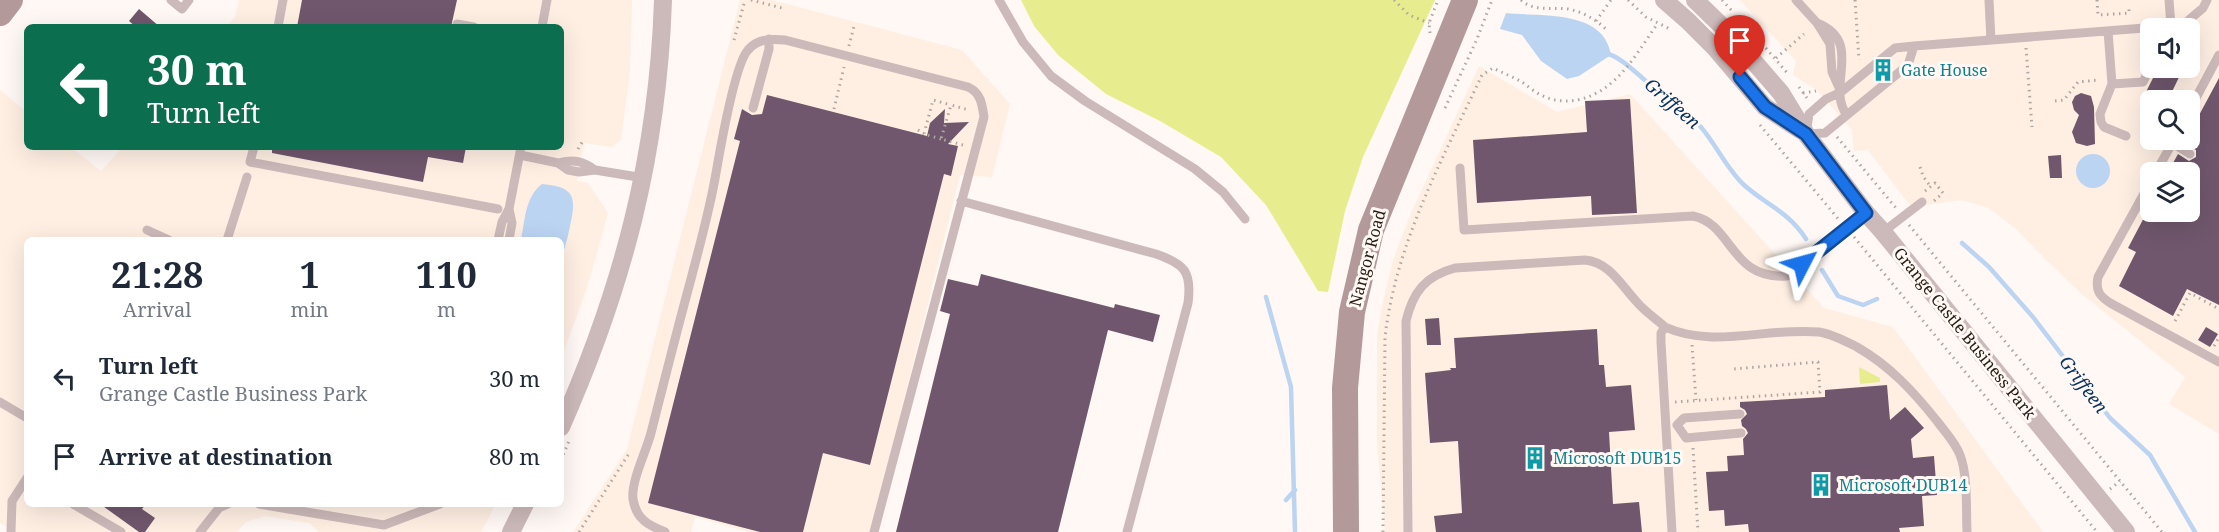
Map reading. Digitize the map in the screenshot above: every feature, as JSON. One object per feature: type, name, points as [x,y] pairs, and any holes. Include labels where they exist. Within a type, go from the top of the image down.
[{"type":"main road","points":[[0,13],[10,0]]},
{"type":"main road","name":"Nangor Road","points":[[1346,532],[1345,388],[1352,312],[1371,230],[1465,0]]},
{"type":"street","points":[[564,420],[588,365],[611,302],[633,227],[644,178],[657,89],[663,0]]},
{"type":"street","name":"Grange Castle Business Park","points":[[1664,0],[1714,48],[1765,107],[1806,134]]},
{"type":"street","name":"Grange Castle Business Park","points":[[1695,0],[1730,34],[1781,93],[1806,134],[1866,213],[2126,532]]},
{"type":"street","points":[[511,532],[524,507]]},
{"type":"lane","points":[[171,0],[182,9],[189,0]]},
{"type":"lane","points":[[279,24],[283,0]]},
{"type":"lane","points":[[543,24],[547,0]]},
{"type":"lane","points":[[999,0],[1023,42],[1050,76],[1085,101],[1195,169],[1223,192],[1245,219]]},
{"type":"lane","points":[[1796,0],[1817,22],[1830,44],[1832,72],[1841,92],[1847,115]]},
{"type":"lane","points":[[1989,0],[1991,40]]},
{"type":"lane","points":[[2169,0],[2170,18]]},
{"type":"lane","points":[[2191,18],[2203,8],[2207,0]]},
{"type":"lane","points":[[1914,46],[1908,65],[1825,133],[1806,134],[1809,114],[1826,99],[1841,92],[1894,48],[1914,46],[2026,37],[2140,29]]},
{"type":"lane","points":[[2108,31],[2112,84],[2105,95],[2100,122],[2104,127],[2126,136]]},
{"type":"lane","points":[[753,108],[769,49],[769,39]]},
{"type":"lane","points":[[665,532],[649,526],[640,518],[634,506],[633,489],[647,447],[712,198],[722,138],[741,65],[747,51],[756,43],[769,39],[785,40],[973,90],[981,99],[984,117],[874,532]]},
{"type":"lane","points":[[2200,90],[2219,55]]},
{"type":"lane","points":[[2112,84],[2143,82],[2145,78]]},
{"type":"lane","points":[[253,150],[250,162],[498,209]]},
{"type":"lane","points":[[2185,150],[2190,154]]},
{"type":"lane","points":[[499,237],[502,222],[509,209],[521,151],[558,163],[570,160],[584,162],[596,170],[644,178]]},
{"type":"lane","points":[[1461,168],[1464,230],[1693,216],[1708,222],[1748,267],[1776,277],[1787,276],[1866,213]]},
{"type":"lane","points":[[228,237],[247,177]]},
{"type":"lane","points":[[1883,232],[1903,217],[1923,197]]},
{"type":"lane","points":[[961,201],[1156,254],[1176,261],[1182,267],[1190,290],[1188,303],[1127,532]]},
{"type":"lane","points":[[2140,201],[2098,277],[2098,293],[2112,304],[2219,362]]},
{"type":"lane","points":[[509,209],[513,224],[510,237]]},
{"type":"lane","points":[[147,230],[162,237]]},
{"type":"lane","points":[[1408,532],[1406,321],[1414,297],[1430,278],[1455,268],[1592,261],[1605,267],[1637,303],[1665,327],[1691,335],[1715,337],[1819,332],[1840,339],[1878,360],[1915,393],[1955,444],[1961,457],[1967,532]]},
{"type":"lane","points":[[1665,327],[1661,333],[1661,342],[1672,532]]},
{"type":"lane","points":[[0,402],[24,416]]},
{"type":"lane","points":[[1666,425],[1677,425],[1684,418],[1740,414]]},
{"type":"lane","points":[[1677,425],[1686,438],[1741,433]]},
{"type":"lane","points":[[11,532],[12,501],[24,483]]},
{"type":"lane","points":[[78,507],[121,532]]},
{"type":"lane","points":[[200,532],[219,507]]},
{"type":"lane","points":[[277,507],[384,525],[397,525],[434,507]]},
{"type":"path","points":[[734,40],[745,0]]},
{"type":"path","points":[[751,0],[782,8]]},
{"type":"path","points":[[1394,0],[1409,15],[1429,23],[1438,0]]},
{"type":"path","points":[[1442,113],[1477,39],[1492,0]]},
{"type":"path","points":[[1521,0],[1533,8],[1569,9],[1584,14],[1606,29]]},
{"type":"path","points":[[1596,21],[1611,0]]},
{"type":"path","points":[[1628,0],[1646,17],[1677,34]]},
{"type":"path","points":[[1855,0],[1859,60]]},
{"type":"path","points":[[2097,0],[2098,15],[2129,13],[2129,9]]},
{"type":"path","points":[[1383,532],[1385,336],[1388,310],[1402,254],[1422,204],[1482,75],[1493,68],[1521,81],[1540,95],[1554,100],[1570,101],[1594,96],[1608,88],[1621,74],[1658,24]]},
{"type":"path","points":[[1776,58],[1804,34]]},
{"type":"path","points":[[2026,37],[2032,127]]},
{"type":"path","points":[[1795,82],[1805,95],[1818,91]]},
{"type":"path","points":[[924,135],[933,100],[969,110]]},
{"type":"path","points":[[941,139],[951,105]]},
{"type":"path","points":[[1756,121],[2097,532]]},
{"type":"path","points":[[918,130],[924,135],[963,145]]},
{"type":"path","points":[[577,154],[584,139]]},
{"type":"path","points":[[1838,139],[2163,532]]},
{"type":"path","points":[[1920,167],[1930,186]]},
{"type":"path","points":[[1923,197],[1930,186],[1935,183],[1943,194],[1934,201]]},
{"type":"path","points":[[2175,321],[2190,293],[2219,309]]},
{"type":"path","points":[[1691,335],[1696,400]]},
{"type":"path","points":[[1664,402],[1820,393],[1818,362],[1733,369]]},
{"type":"path","points":[[1689,401],[1691,418]]},
{"type":"path","points":[[1692,437],[1698,532]]},
{"type":"path","points":[[579,532],[630,452]]},
{"type":"path","points":[[2110,490],[2121,481]]},
{"type":"shaded area","points":[[239,0],[632,0],[630,72],[621,140],[612,147],[584,143],[577,181],[588,183],[608,213],[588,285],[564,351],[564,237],[24,237],[24,507],[494,507],[481,532],[319,532],[309,523],[265,516],[246,522],[237,532],[15,532],[0,523],[0,90],[24,110],[24,150],[75,150],[101,171],[120,150],[564,150],[564,24],[229,24],[235,17]]},
{"type":"shaded area","points":[[740,0],[772,0],[962,50],[1010,104],[992,177],[960,175],[871,532],[749,532],[695,517],[691,532],[573,532],[627,449]]},
{"type":"shaded area","points":[[1740,0],[2219,0],[2219,434],[2169,404],[2185,377],[2083,295],[2016,229],[1989,208],[1961,200],[1927,205],[1915,212],[1868,150],[1854,151],[1852,130],[1817,90],[1793,75],[1796,61]]},
{"type":"shaded area","points":[[1479,66],[1557,112],[1630,94],[1824,308],[1893,327],[2043,532],[1385,532],[1377,443],[1377,334],[1384,297],[1393,260],[1411,213]]},
{"type":"green space","points":[[1021,0],[1435,0],[1363,157],[1345,211],[1328,292],[1318,291],[1266,205],[1221,157],[1160,121],[1106,94],[1058,55],[1034,26]]},
{"type":"green space","points":[[1859,367],[1880,378],[1880,382],[1860,384]]},
{"type":"water","points":[[1506,13],[1569,18],[1584,23],[1597,30],[1606,40],[1611,55],[1579,76],[1567,79],[1541,61],[1522,35],[1500,29]]},
{"type":"water","points":[[2093,154],[2105,159],[2110,171],[2105,183],[2093,188],[2081,183],[2076,171],[2081,159]]},
{"type":"water","points":[[542,184],[553,185],[571,195],[572,216],[564,248],[564,237],[522,237],[529,202],[536,189]]},
{"type":"building","points":[[302,0],[457,0],[452,24],[298,24]]},
{"type":"building","points":[[139,9],[156,24],[132,24],[129,21]]},
{"type":"building","points":[[2153,78],[2179,78],[2173,90],[2147,90]]},
{"type":"building","points":[[2219,78],[2219,305],[2187,289],[2173,316],[2119,286],[2136,252],[2128,248],[2142,222],[2200,222],[2200,162],[2174,162],[2178,154],[2189,161],[2196,157],[2196,150],[2200,150],[2200,113]]},
{"type":"building","points":[[2081,93],[2091,96],[2094,107],[2095,144],[2087,146],[2076,143],[2072,132],[2079,115],[2074,110],[2072,102],[2075,96]]},
{"type":"building","points":[[767,95],[927,136],[930,123],[945,109],[944,123],[969,122],[948,144],[958,146],[951,176],[944,174],[870,465],[823,453],[803,532],[760,532],[648,503],[740,141],[734,139],[742,109],[752,115],[762,114]]},
{"type":"building","points":[[1630,99],[1637,213],[1592,215],[1591,196],[1477,203],[1473,140],[1587,132],[1585,101]]},
{"type":"building","points":[[272,150],[465,150],[463,163],[428,157],[423,182],[272,153]]},
{"type":"building","points":[[2061,155],[2062,178],[2050,178],[2048,156]]},
{"type":"building","points":[[981,274],[1114,308],[1115,304],[1160,315],[1153,342],[1108,330],[1058,532],[896,532],[950,314],[940,311],[948,279],[978,286]]},
{"type":"building","points":[[1439,318],[1441,345],[1427,345],[1425,319]]},
{"type":"building","points":[[2206,327],[2218,334],[2210,347],[2198,340]]},
{"type":"building","name":"Microsoft DUB15","points":[[1597,329],[1599,365],[1604,365],[1606,387],[1631,385],[1635,430],[1609,432],[1613,504],[1639,502],[1642,532],[1436,532],[1434,516],[1462,513],[1458,441],[1430,443],[1425,373],[1456,368],[1454,338]]},
{"type":"building","name":"Microsoft DUB14","points":[[1887,385],[1890,420],[1905,407],[1924,428],[1911,439],[1913,458],[1934,456],[1937,495],[1922,496],[1924,526],[1899,528],[1900,532],[1749,532],[1748,524],[1725,526],[1724,510],[1709,511],[1706,472],[1728,471],[1727,456],[1744,455],[1743,439],[1748,433],[1742,426],[1741,420],[1747,414],[1740,407],[1740,402],[1825,397],[1825,390]]},
{"type":"building","points":[[104,507],[144,507],[142,509],[155,518],[145,532],[139,532]]},
{"type":"waterway","name":"Griffeen","points":[[1606,53],[1623,62],[1688,113],[1706,133],[1726,164],[1744,185],[1784,215],[1806,239]]},
{"type":"waterway","name":"Griffeen","points":[[1962,243],[1989,267],[2033,317],[2110,418],[2150,455],[2195,532]]},
{"type":"waterway","name":"Griffeen","points":[[1822,270],[1838,296],[1863,305],[1877,299]]},
{"type":"waterway","points":[[1266,297],[1291,387],[1295,532]]},
{"type":"waterway","points":[[1286,500],[1295,490]]},
{"type":"place","name":"Gate House","points":[[1883,70]]},
{"type":"place","name":"Microsoft DUB15","points":[[1535,458]]},
{"type":"place","name":"Microsoft DUB14","points":[[1821,485]]},
{"type":"route","points":[[1740,77],[1765,107],[1806,134],[1866,213],[1802,264]]}]
